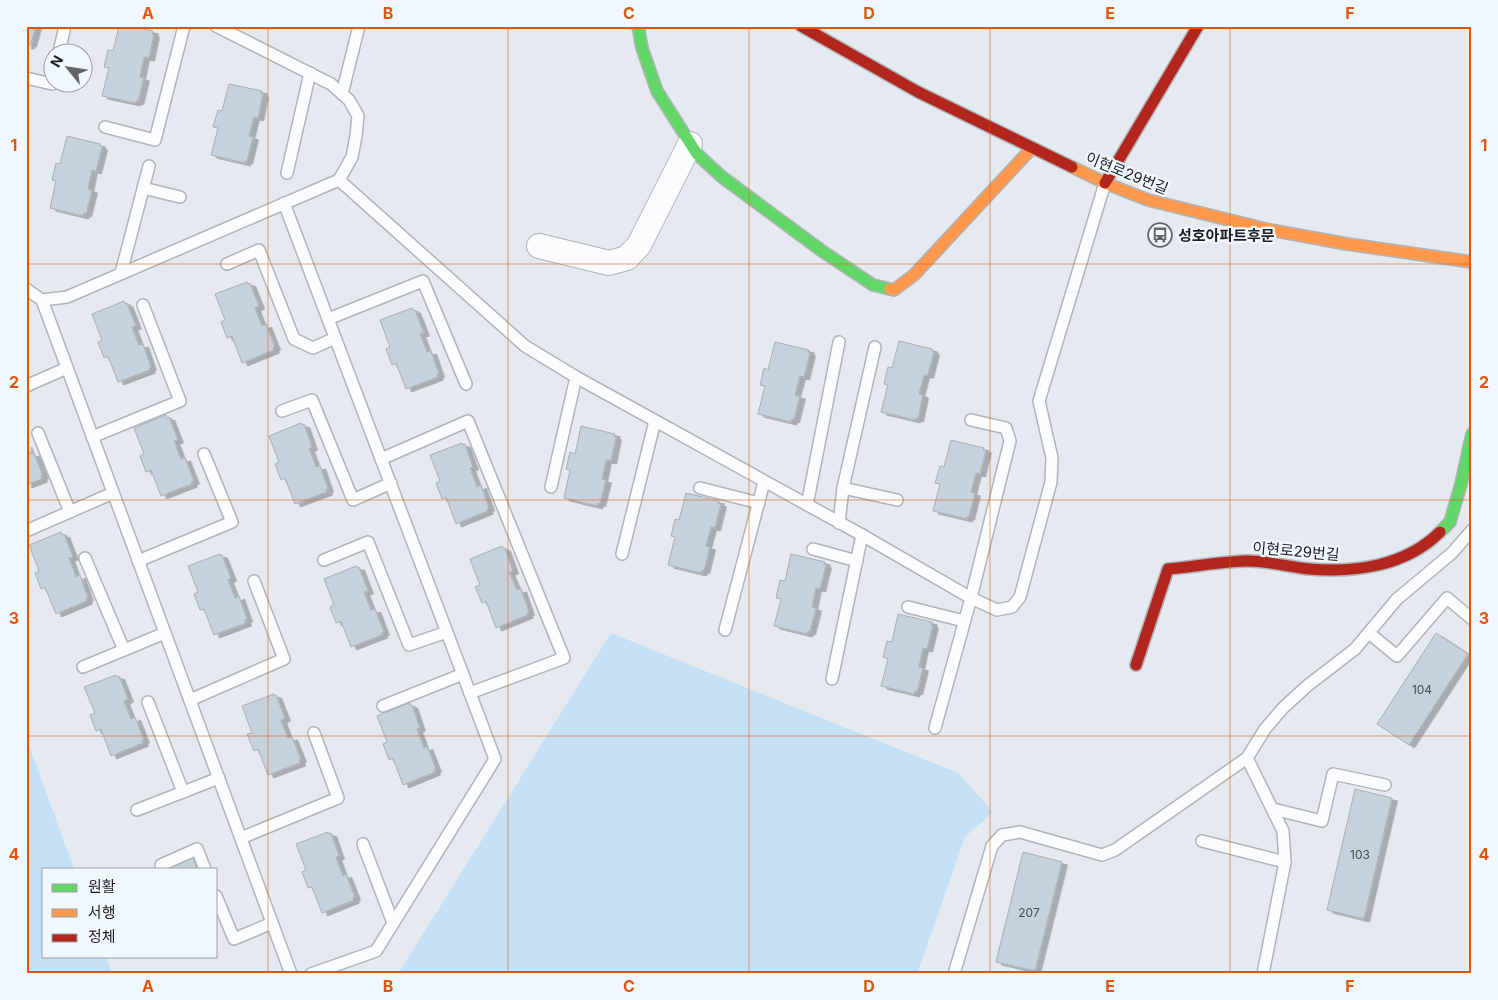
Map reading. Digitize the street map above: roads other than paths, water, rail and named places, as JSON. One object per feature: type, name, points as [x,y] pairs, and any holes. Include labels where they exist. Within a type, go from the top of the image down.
[{"type":"street","points":[[638,26],[642,48],[657,91],[697,154],[722,177],[822,252],[873,284],[894,290],[914,275],[1032,148]]},
{"type":"street","name":"이현로29번길","points":[[801,26],[918,92],[1105,184],[1148,200],[1270,230],[1347,244],[1472,262]]},
{"type":"street","points":[[1105,184],[1198,26]]},
{"type":"street","points":[[539,246],[609,263],[627,258],[640,246],[690,144]]},
{"type":"street","name":"이현로29번길","points":[[1136,665],[1168,569],[1248,561],[1310,569],[1350,570],[1390,562],[1430,542],[1450,522],[1472,434]]},
{"type":"lane","points":[[61,42],[65,26]]},
{"type":"lane","points":[[105,127],[155,140],[184,26]]},
{"type":"lane","points":[[42,300],[67,297],[339,180],[352,157],[356,136],[358,116],[349,100],[331,84],[235,31],[216,26]]},
{"type":"lane","points":[[342,94],[359,26]]},
{"type":"lane","points":[[286,173],[310,73]]},
{"type":"lane","points":[[26,78],[42,82]]},
{"type":"lane","points":[[120,273],[149,166]]},
{"type":"lane","points":[[339,180],[525,346],[655,422],[862,535],[971,598],[997,610],[1012,607],[1020,597],[1051,482],[1052,458],[1039,401],[1105,184]]},
{"type":"lane","points":[[143,188],[180,197]]},
{"type":"lane","points":[[284,203],[495,759],[376,951],[311,974]]},
{"type":"lane","points":[[227,264],[259,250],[294,339],[313,348],[335,338]]},
{"type":"lane","points":[[328,319],[423,281],[466,384]]},
{"type":"lane","points":[[26,289],[42,300],[291,974]]},
{"type":"lane","points":[[92,437],[180,401],[143,305]]},
{"type":"lane","points":[[807,505],[839,342]]},
{"type":"lane","points":[[838,523],[843,488],[875,347]]},
{"type":"lane","points":[[26,386],[67,368]]},
{"type":"lane","points":[[551,487],[576,377]]},
{"type":"lane","points":[[282,411],[312,400],[353,500],[391,483]]},
{"type":"lane","points":[[935,728],[971,598],[1010,441],[1006,428],[971,420]]},
{"type":"lane","points":[[381,459],[468,421],[564,658],[470,693]]},
{"type":"lane","points":[[622,554],[655,422]]},
{"type":"lane","points":[[38,433],[70,512]]},
{"type":"lane","points":[[138,561],[232,522],[204,454]]},
{"type":"lane","points":[[724,630],[764,482]]},
{"type":"lane","points":[[700,488],[759,503]]},
{"type":"lane","points":[[843,488],[897,500]]},
{"type":"lane","points":[[26,531],[113,493]]},
{"type":"lane","points":[[954,974],[992,846],[1002,835],[1020,832],[1102,856],[1115,850],[1247,758],[1282,708],[1355,649],[1397,599],[1452,553],[1472,530]]},
{"type":"lane","points":[[832,679],[862,535]]},
{"type":"lane","points":[[324,560],[368,542],[409,645],[447,632]]},
{"type":"lane","points":[[813,549],[857,561]]},
{"type":"lane","points":[[86,558],[124,650]]},
{"type":"lane","points":[[190,700],[284,659],[254,581]]},
{"type":"lane","points":[[1369,633],[1397,656],[1447,598],[1472,619]]},
{"type":"lane","points":[[908,607],[964,621]]},
{"type":"lane","points":[[83,666],[165,633]]},
{"type":"lane","points":[[383,706],[463,674]]},
{"type":"lane","points":[[148,702],[183,792]]},
{"type":"lane","points":[[241,838],[338,798],[314,734]]},
{"type":"lane","points":[[1247,758],[1274,809],[1283,831],[1286,862],[1262,974]]},
{"type":"lane","points":[[1274,809],[1322,821],[1333,774],[1385,785]]},
{"type":"lane","points":[[137,810],[219,778]]},
{"type":"lane","points":[[1202,841],[1286,862]]},
{"type":"lane","points":[[363,844],[393,924]]},
{"type":"lane","points":[[161,865],[197,849],[205,868]]},
{"type":"lane","points":[[218,901],[234,939],[272,923]]},
{"type":"place","name":"성호아파트후문","points":[[1160,235]]}]
